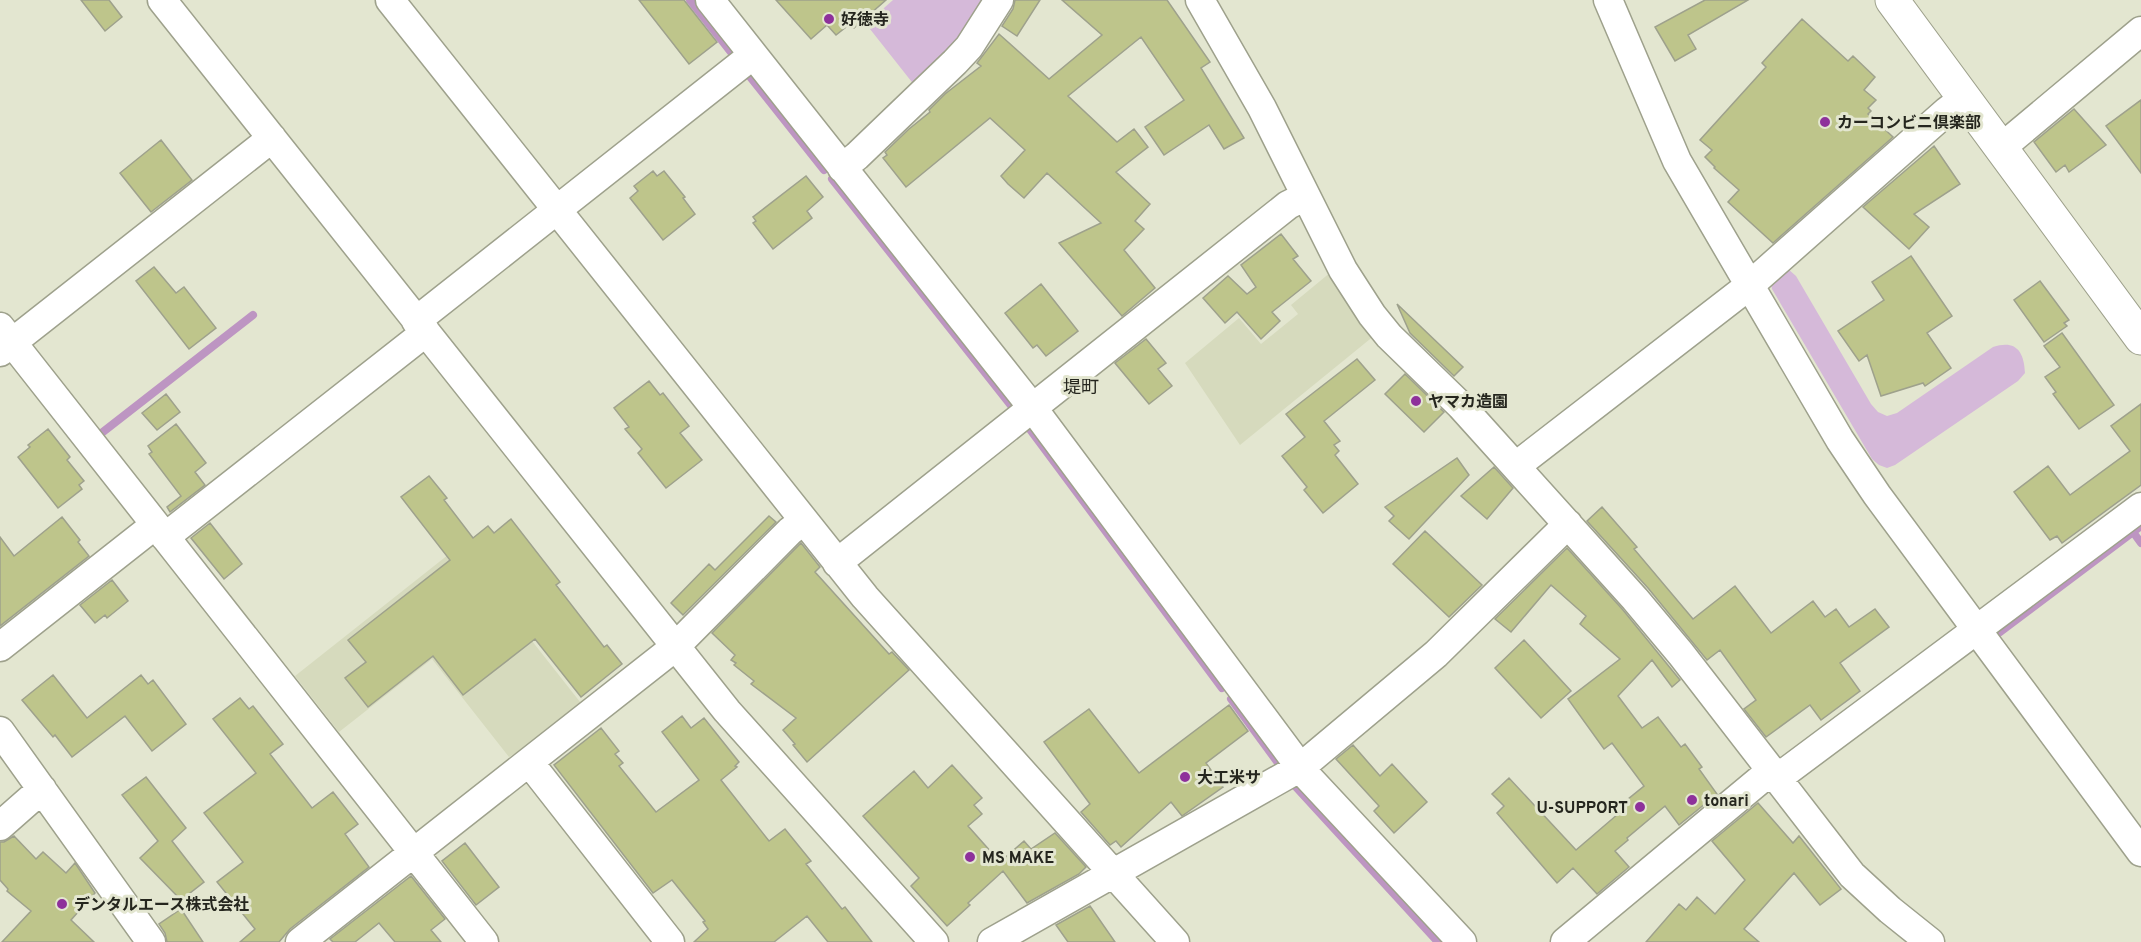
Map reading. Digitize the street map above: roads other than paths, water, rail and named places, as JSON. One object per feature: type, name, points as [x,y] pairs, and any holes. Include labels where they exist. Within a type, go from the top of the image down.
[{"type":"street","points":[[162,0],[675,647],[760,749],[934,942]]},
{"type":"street","points":[[390,0],[837,563],[893,630],[1175,942]]},
{"type":"street","points":[[710,0],[1032,407],[1301,767],[1462,942]]},
{"type":"street","points":[[842,168],[955,62],[969,47],[999,0]]},
{"type":"street","points":[[1608,0],[1677,161],[1858,468],[2141,852]]},
{"type":"street","points":[[1892,0],[2141,338]]},
{"type":"street","points":[[1209,3],[1342,270],[1372,315],[1389,336],[1461,406],[1516,466],[1675,647],[1852,875],[1930,942]]},
{"type":"street","points":[[2001,148],[2141,31]]},
{"type":"street","points":[[0,647],[160,531],[421,327],[557,210],[753,55]]},
{"type":"street","points":[[1516,466],[1750,285],[1964,98]]},
{"type":"street","points":[[272,138],[4,340],[160,531],[484,942]]},
{"type":"street","points":[[837,563],[1288,205],[1306,196]]},
{"type":"street","points":[[1564,942],[1761,779],[1787,771],[2141,507]]},
{"type":"street","points":[[300,942],[675,647],[790,531],[803,521]]},
{"type":"street","points":[[992,942],[1301,767],[1436,654],[1568,524]]},
{"type":"street","points":[[0,731],[151,942]]},
{"type":"street","points":[[529,762],[670,942]]},
{"type":"street","points":[[0,826],[42,789]]},
{"type":"waterway","points":[[690,0],[734,56]]},
{"type":"waterway","points":[[747,73],[824,170]]},
{"type":"waterway","points":[[832,179],[1013,408]]},
{"type":"waterway","points":[[99,435],[253,315]]},
{"type":"waterway","points":[[1029,428],[1222,688]]},
{"type":"waterway","points":[[1994,633],[1996,635],[2141,526]]},
{"type":"waterway","points":[[2133,532],[2141,543]]},
{"type":"waterway","points":[[1231,699],[1278,763]]},
{"type":"waterway","points":[[1296,787],[1438,942]]},
{"type":"place","name":"好徳寺","points":[[829,19]]},
{"type":"place","name":"カーコンビニ倶楽部","points":[[1825,122]]},
{"type":"place","name":"ヤマカ造園","points":[[1416,401]]},
{"type":"place","name":"大工米サ","points":[[1185,777]]},
{"type":"place","name":"tonari","points":[[1692,800]]},
{"type":"place","name":"U-SUPPORT","points":[[1640,807]]},
{"type":"place","name":"MS MAKE","points":[[970,857]]},
{"type":"place","name":"デンタルエース株式会社","points":[[62,904]]},
{"type":"district","name":"堤町","points":[[1081,387]]}]
